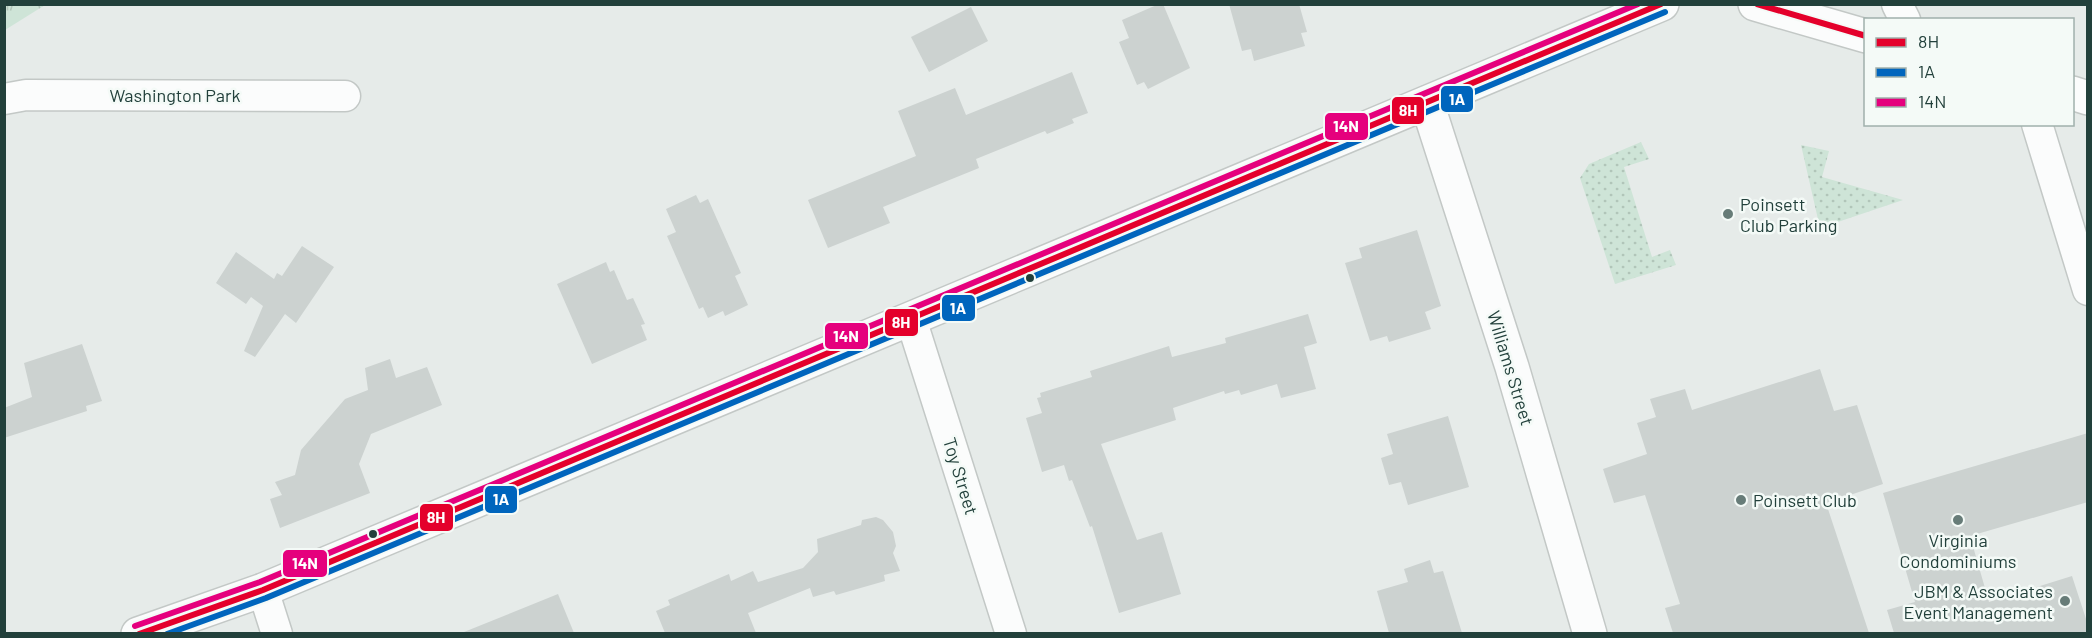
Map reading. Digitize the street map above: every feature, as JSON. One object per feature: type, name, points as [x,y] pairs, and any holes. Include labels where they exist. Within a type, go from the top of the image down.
[{"type":"street","points":[[138,633],[263,590],[1662,4]]},
{"type":"street","points":[[1755,4],[1864,35]]},
{"type":"street","points":[[1897,4],[1904,18]]},
{"type":"street","name":"Washington Park","points":[[4,99],[26,95],[345,96]]},
{"type":"street","name":"Williams Street","points":[[1427,103],[1512,367],[1590,633]]},
{"type":"street","points":[[2038,126],[2088,290]]},
{"type":"street","name":"Toy Street","points":[[911,319],[1011,633]]},
{"type":"street","points":[[263,590],[277,633]]},
{"type":"green space","points":[[5,4],[45,4],[45,5],[5,30]]},
{"type":"green space","points":[[1641,142],[1649,159],[1624,167],[1652,257],[1670,250],[1676,265],[1615,284],[1580,178],[1589,164]]},
{"type":"green space","points":[[1801,145],[1829,151],[1822,177],[1903,200],[1820,228]]},
{"type":"building","points":[[1163,4],[1190,68],[1148,89],[1144,82],[1137,85],[1119,42],[1129,38],[1122,20]]},
{"type":"building","points":[[1229,4],[1299,4],[1307,32],[1301,33],[1305,46],[1254,61],[1251,49],[1242,51]]},
{"type":"building","points":[[971,7],[988,41],[929,72],[911,37]]},
{"type":"building","points":[[1072,72],[1088,113],[1072,119],[1074,123],[1047,134],[1045,131],[976,159],[979,168],[883,207],[890,223],[828,248],[808,200],[916,156],[898,111],[955,88],[966,115]]},
{"type":"building","points":[[696,195],[700,203],[708,199],[741,273],[735,276],[748,305],[725,316],[723,311],[708,318],[703,307],[699,309],[667,236],[676,232],[666,209]]},
{"type":"building","points":[[1417,230],[1441,306],[1425,312],[1431,329],[1389,342],[1387,336],[1370,341],[1345,263],[1362,258],[1359,248]]},
{"type":"building","points":[[302,246],[334,267],[296,323],[285,314],[255,357],[244,351],[263,306],[251,297],[246,304],[216,283],[236,252],[274,279],[277,273],[282,276]]},
{"type":"building","points":[[606,262],[610,272],[614,270],[627,300],[633,298],[645,324],[641,325],[647,340],[592,364],[557,284]]},
{"type":"building","points":[[1308,314],[1317,343],[1304,347],[1316,389],[1281,398],[1277,384],[1241,395],[1239,390],[1225,394],[1224,391],[1173,408],[1176,420],[1101,444],[1137,540],[1162,532],[1181,594],[1119,613],[1092,526],[1090,527],[1064,465],[1042,472],[1026,418],[1042,413],[1037,398],[1041,397],[1040,393],[1092,377],[1090,371],[1169,346],[1172,357],[1226,343],[1225,338]]},
{"type":"building","points":[[82,344],[102,401],[86,406],[87,411],[4,438],[4,408],[32,397],[24,363]]},
{"type":"building","points":[[390,359],[396,378],[427,367],[442,405],[371,434],[359,464],[370,493],[280,528],[270,499],[282,495],[275,482],[295,475],[301,450],[345,399],[368,390],[365,368]]},
{"type":"building","name":"Poinsett Club","points":[[1820,369],[1834,411],[1857,405],[1883,484],[1826,503],[1869,633],[1673,633],[1665,608],[1680,604],[1645,495],[1614,503],[1603,469],[1647,454],[1637,423],[1656,417],[1650,399],[1685,389],[1692,410]]},
{"type":"building","points":[[1448,416],[1469,487],[1408,505],[1401,482],[1389,485],[1381,458],[1393,454],[1387,434]]},
{"type":"building","name":"Virginia Condominiums","points":[[2088,433],[2088,502],[1970,536],[1989,602],[2072,576],[2088,625],[2088,633],[1894,633],[1887,610],[1915,602],[1883,493]]},
{"type":"building","points":[[876,517],[883,520],[893,532],[896,546],[893,553],[900,571],[884,575],[885,581],[836,595],[834,591],[813,597],[810,588],[748,613],[756,633],[665,633],[656,611],[670,605],[668,600],[729,574],[731,581],[753,571],[758,582],[803,568],[818,552],[817,539],[861,525],[862,520]]},
{"type":"building","points":[[1430,560],[1434,573],[1443,571],[1462,633],[1389,633],[1377,591],[1408,582],[1404,569]]},
{"type":"building","points":[[558,594],[574,633],[464,633],[464,632]]},
{"type":"transit line","name":"14N","points":[[135,626],[260,582],[1638,4]]},
{"type":"transit line","name":"8H","points":[[139,634],[263,590],[1661,4]]},
{"type":"transit line","name":"8H","points":[[1757,4],[1864,35]]},
{"type":"transit line","name":"1A","points":[[167,634],[266,598],[1665,12]]},
{"type":"place","name":"Poinsett Club Parking","points":[[1728,214]]},
{"type":"place","name":"Poinsett Club","points":[[1741,500]]},
{"type":"place","name":"Virginia Condominiums","points":[[1958,520]]},
{"type":"place","name":"JBM & Associates Event Management","points":[[2065,601]]}]
